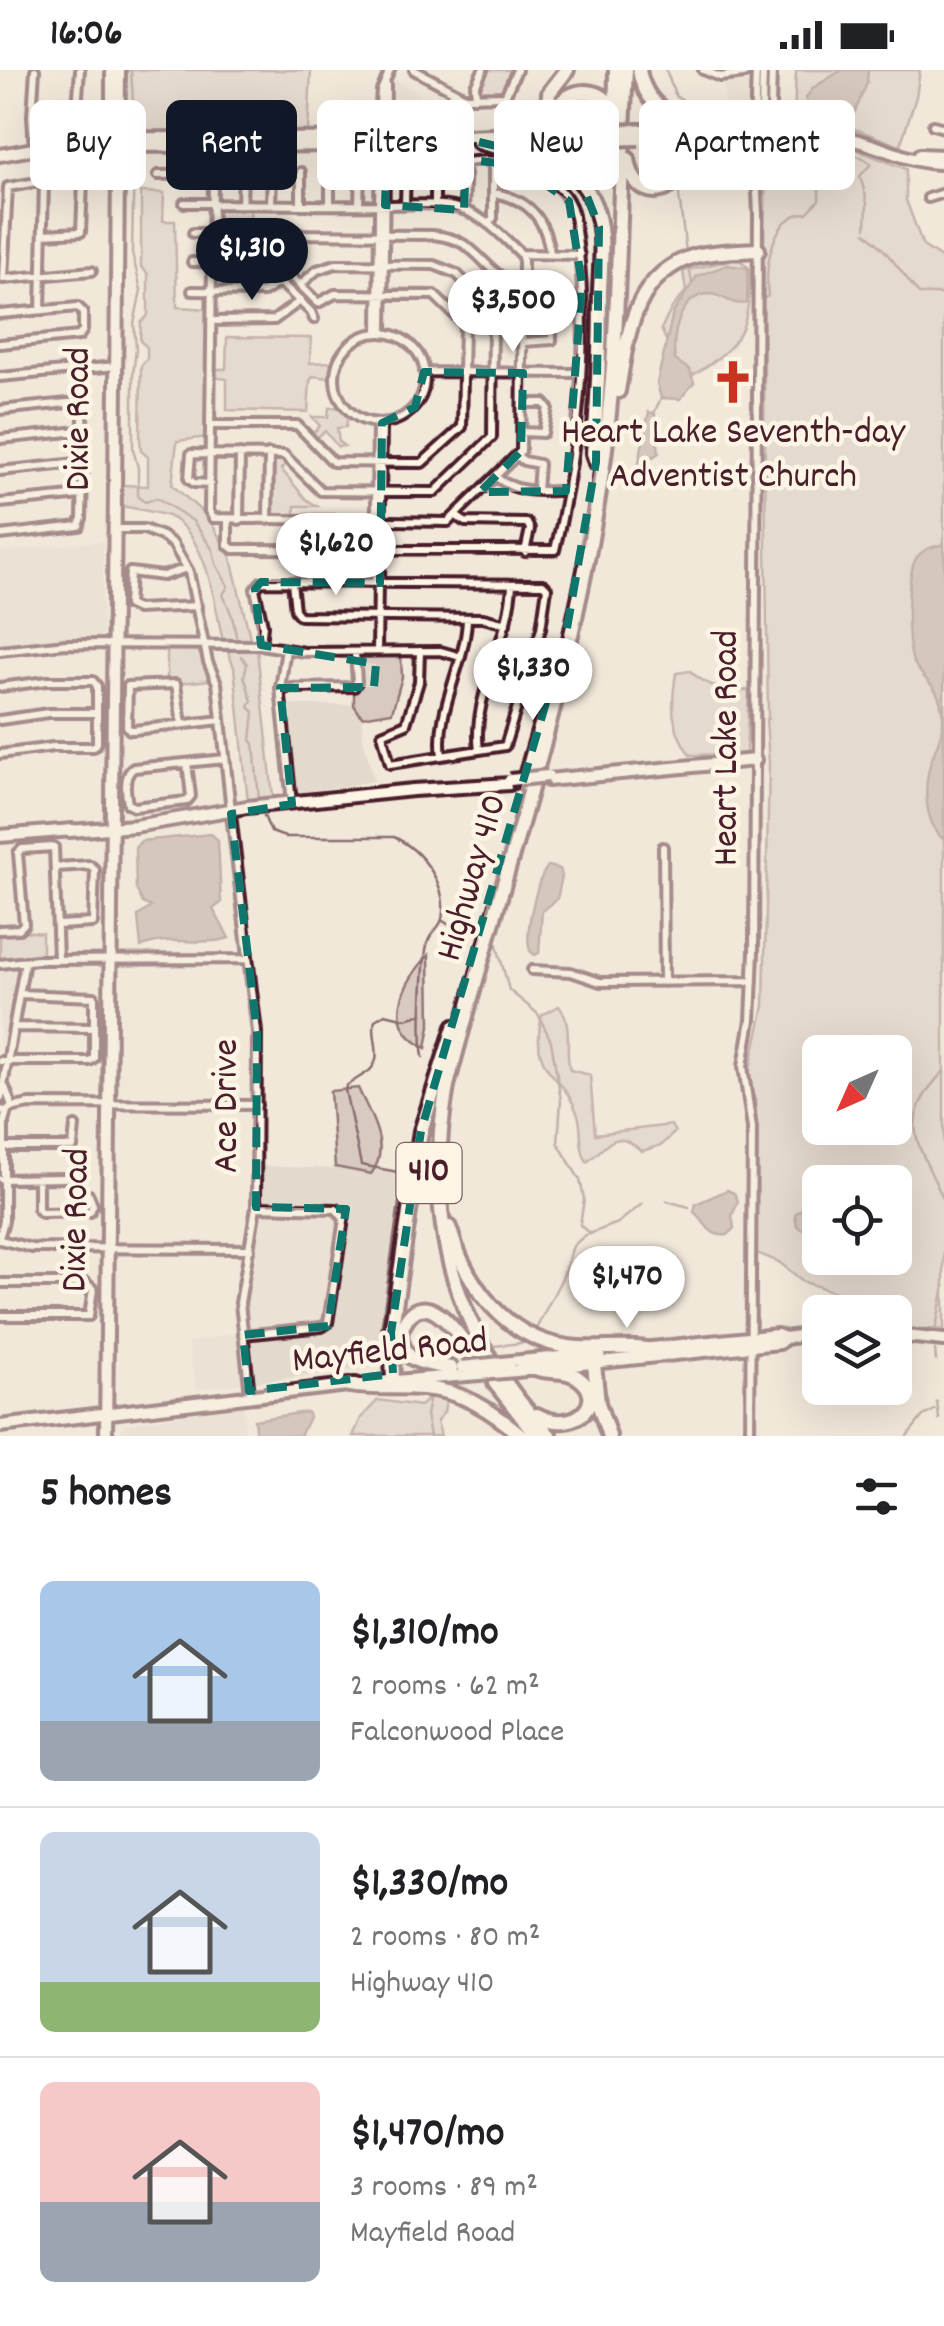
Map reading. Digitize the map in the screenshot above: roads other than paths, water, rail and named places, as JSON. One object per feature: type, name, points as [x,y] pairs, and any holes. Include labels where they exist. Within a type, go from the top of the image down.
[{"type":"highway","points":[[549,100],[549,93],[566,70]]},
{"type":"highway","name":"Highway 410","points":[[616,70],[616,100]]},
{"type":"highway","name":"Highway 410","points":[[550,1436],[494,1373],[460,1297],[438,1196],[440,1122],[453,1062],[560,684],[600,481],[611,388],[626,70]]},
{"type":"highway","points":[[640,70],[653,100]]},
{"type":"highway","points":[[561,100],[565,88],[580,81],[596,84],[608,100]]},
{"type":"highway","points":[[624,121],[632,176],[639,184]]},
{"type":"highway","points":[[479,142],[532,150],[557,161],[583,186],[597,214],[600,282],[596,462]]},
{"type":"highway","name":"Highway 410","points":[[537,1436],[453,1302],[432,1215],[430,1154],[432,1124],[454,1026],[566,634],[596,462],[604,386],[613,190]]},
{"type":"highway","points":[[600,481],[629,327],[645,292],[683,261],[711,253],[758,250]]},
{"type":"highway","points":[[393,1377],[392,1333],[421,1131],[454,1026]]},
{"type":"highway","points":[[453,1062],[443,1130],[443,1191],[450,1232],[474,1284],[499,1314],[538,1339],[585,1349],[646,1349]]},
{"type":"highway","points":[[460,1370],[420,1364],[406,1354],[400,1333],[410,1316],[426,1310],[442,1314],[539,1417],[559,1426],[577,1423],[588,1410],[586,1385],[570,1373],[538,1369]]},
{"type":"highway","points":[[594,1358],[598,1403],[609,1436]]},
{"type":"highway","points":[[349,1385],[450,1392],[485,1407],[522,1436]]},
{"type":"main road","name":"Dixie Road","points":[[116,70],[116,100]]},
{"type":"main road","points":[[855,134],[911,153],[944,159]]},
{"type":"main road","points":[[474,142],[494,141]]},
{"type":"main road","points":[[0,158],[30,151]]},
{"type":"main road","points":[[0,158],[30,153]]},
{"type":"main road","name":"Dixie Road","points":[[107,1436],[115,190]]},
{"type":"main road","name":"Dixie Road","points":[[112,645],[116,529],[114,366]]},
{"type":"main road","points":[[4,838],[134,820],[141,823],[292,804],[755,760]]},
{"type":"main road","name":"Mayfield Road","points":[[0,1422],[393,1377],[750,1342],[778,1334],[785,1338],[802,1336]]},
{"type":"main road","points":[[912,1337],[944,1340]]},
{"type":"main road","name":"Mayfield Road","points":[[513,1366],[538,1369],[646,1349],[696,1348]]},
{"type":"main road","name":"Mayfield Road","points":[[250,1394],[460,1370]]},
{"type":"street","points":[[33,100],[34,70]]},
{"type":"street","points":[[78,100],[80,70]]},
{"type":"street","points":[[381,100],[390,70]]},
{"type":"street","points":[[414,70],[455,92],[476,97],[506,96],[518,70]]},
{"type":"street","points":[[476,97],[476,83],[483,70]]},
{"type":"street","points":[[702,70],[720,77],[748,70]]},
{"type":"street","name":"Heart Lake Road","points":[[760,70],[760,100]]},
{"type":"street","name":"Heart Lake Road","points":[[760,70],[760,100]]},
{"type":"street","points":[[772,70],[772,100]]},
{"type":"street","points":[[448,100],[455,92]]},
{"type":"street","points":[[932,125],[944,128]]},
{"type":"street","points":[[405,205],[406,163],[432,159],[435,206]]},
{"type":"street","points":[[464,210],[466,162],[494,162]]},
{"type":"street","points":[[300,204],[301,172]]},
{"type":"street","points":[[158,175],[210,175],[213,204],[211,516],[228,520],[446,522],[521,451],[524,284],[520,254],[489,223],[464,210],[435,206],[213,204],[184,203]]},
{"type":"street","points":[[30,183],[8,187],[2,279],[92,271]]},
{"type":"street","points":[[40,310],[38,276],[44,190]]},
{"type":"street","points":[[42,234],[78,234],[82,226],[81,190]]},
{"type":"street","points":[[242,190],[242,204]]},
{"type":"street","points":[[271,190],[271,204]]},
{"type":"street","points":[[330,190],[330,205]]},
{"type":"street","points":[[359,190],[359,205]]},
{"type":"street","points":[[380,333],[382,190]]},
{"type":"street","points":[[228,520],[231,548],[555,550],[580,373],[580,255],[573,212],[561,190]]},
{"type":"street","name":"Heart Lake Road","points":[[750,1436],[752,1128],[743,1066],[753,981],[758,190]]},
{"type":"street","points":[[489,223],[494,193],[520,200],[538,216],[550,254]]},
{"type":"street","points":[[928,198],[944,193]]},
{"type":"street","points":[[193,233],[212,233]]},
{"type":"street","points":[[262,238],[271,234],[433,234],[458,240],[508,282],[552,286],[552,340],[524,342]]},
{"type":"street","points":[[520,254],[580,255]]},
{"type":"street","points":[[192,262],[249,263],[255,258]]},
{"type":"street","points":[[210,484],[194,483],[188,477],[190,455],[286,456],[319,490],[437,492],[492,439],[494,324],[491,311],[457,274],[434,265],[329,265],[300,285]]},
{"type":"street","points":[[210,424],[297,426],[331,460],[379,462],[426,462],[462,427],[464,324],[440,298],[335,294],[320,304],[288,268]]},
{"type":"street","points":[[192,291],[264,292],[278,282],[300,300],[314,319]]},
{"type":"street","points":[[211,321],[274,320],[300,300]]},
{"type":"street","points":[[0,314],[82,308],[82,334],[0,344]]},
{"type":"street","points":[[524,313],[552,313]]},
{"type":"street","points":[[380,333],[410,346],[424,372],[423,389],[414,407],[400,418],[379,423],[365,420],[346,408],[338,394],[335,374],[350,344],[380,333]]},
{"type":"street","points":[[0,377],[114,366]]},
{"type":"street","points":[[424,372],[580,373]]},
{"type":"street","points":[[0,410],[76,402],[83,406],[83,425],[79,431],[0,439]]},
{"type":"street","points":[[522,432],[543,433],[548,408],[544,404],[523,404]]},
{"type":"street","points":[[377,651],[379,423]]},
{"type":"street","points":[[239,520],[240,454]]},
{"type":"street","points":[[268,520],[269,454]]},
{"type":"street","points":[[517,456],[540,464],[537,492]]},
{"type":"street","points":[[0,471],[79,463],[82,469],[79,526],[0,536]]},
{"type":"street","points":[[496,477],[512,488],[566,492]]},
{"type":"street","points":[[0,503],[82,495]]},
{"type":"street","points":[[456,516],[465,522],[528,524],[526,552]]},
{"type":"street","points":[[116,529],[158,534],[173,544],[187,568],[166,576],[130,572],[128,606],[136,610],[197,606]]},
{"type":"street","name":"Ace Drive","points":[[187,568],[217,683],[257,1032],[256,1207],[240,1303],[250,1394]]},
{"type":"street","points":[[261,645],[263,625],[255,586],[261,582],[543,584],[548,590],[508,744],[392,765],[382,736],[406,724],[419,682],[420,651]]},
{"type":"street","points":[[292,582],[300,616],[467,618],[506,624]]},
{"type":"street","points":[[479,750],[476,728],[506,624],[512,584]]},
{"type":"street","points":[[442,756],[440,730],[462,657],[467,618]]},
{"type":"street","points":[[0,651],[45,645],[261,645],[355,652],[443,652],[462,657]]},
{"type":"street","points":[[286,649],[280,688],[292,804]]},
{"type":"street","points":[[280,688],[354,686],[355,652]]},
{"type":"street","points":[[491,676],[525,686]]},
{"type":"street","points":[[0,687],[47,681],[92,681],[97,686],[94,747],[52,747],[0,754]]},
{"type":"street","points":[[182,724],[176,684],[128,686],[128,729],[182,724],[221,720]]},
{"type":"street","points":[[0,720],[48,714],[97,714]]},
{"type":"street","points":[[187,763],[191,796],[188,802],[134,807],[128,804],[130,770],[225,758]]},
{"type":"street","points":[[663,846],[664,982]]},
{"type":"street","points":[[0,930],[19,930],[24,926],[20,851],[54,847],[58,960]]},
{"type":"street","points":[[56,868],[90,865],[95,870],[93,922],[58,925]]},
{"type":"street","points":[[0,964],[249,959]]},
{"type":"street","points":[[25,961],[4,1061],[4,1220],[0,1238],[25,1248],[250,1249]]},
{"type":"street","points":[[532,970],[571,972],[600,982],[753,981]]},
{"type":"street","points":[[4,1061],[94,1058],[92,996],[20,994]]},
{"type":"street","points":[[14,1027],[94,1028]]},
{"type":"street","points":[[5,1098],[29,1104],[257,1106]]},
{"type":"street","points":[[5,1110],[29,1104]]},
{"type":"street","points":[[2,1147],[73,1147],[76,1126]]},
{"type":"street","points":[[2,1180],[66,1178]]},
{"type":"street","points":[[38,1180],[38,1209],[42,1213],[90,1212],[90,1195]]},
{"type":"street","points":[[243,1335],[328,1323],[344,1220],[336,1209],[256,1207]]},
{"type":"street","points":[[0,1282],[89,1284],[92,1289],[89,1316],[0,1316]]},
{"type":"waterway","points":[[131,70],[133,100]]},
{"type":"waterway","points":[[666,70],[676,97],[682,100]]},
{"type":"waterway","points":[[765,298],[769,257],[778,232],[819,200],[819,171],[838,158],[858,156],[871,164],[860,176],[864,190]]},
{"type":"waterway","points":[[133,190],[132,253],[141,290],[134,324],[133,375],[133,449],[138,468],[138,497],[145,502],[157,498],[193,521],[213,550],[228,586],[223,595],[236,636]]},
{"type":"waterway","points":[[681,190],[686,252]]},
{"type":"waterway","points":[[865,193],[866,200]]},
{"type":"waterway","points":[[866,228],[867,202]]},
{"type":"waterway","points":[[865,232],[919,294],[944,294]]},
{"type":"waterway","points":[[689,267],[692,283]]},
{"type":"waterway","points":[[654,413],[661,398]]},
{"type":"waterway","points":[[241,656],[247,664],[244,676],[252,701],[249,707],[254,712],[251,740],[259,799]]},
{"type":"waterway","points":[[264,816],[271,832],[285,837],[394,837],[431,870],[443,907],[440,925],[429,939],[425,961],[423,1057]]},
{"type":"waterway","points":[[443,921],[454,928],[468,924],[480,929]]},
{"type":"waterway","points":[[495,938],[509,990],[538,1014],[551,1041],[561,1100],[558,1143],[580,1180],[584,1199],[580,1225],[591,1234]]},
{"type":"waterway","points":[[383,1359],[381,1331],[403,1173],[361,1165],[345,1090],[374,1065],[375,1020],[385,1014],[406,1019],[422,1014]]},
{"type":"waterway","points":[[944,1071],[928,1089],[916,1120],[920,1149],[944,1201]]},
{"type":"waterway","points":[[667,1201],[689,1207]]},
{"type":"waterway","points":[[537,1327],[563,1276],[573,1246],[584,1236],[618,1223],[642,1204]]},
{"type":"waterway","points":[[935,1332],[944,1286]]},
{"type":"waterway","points":[[494,1346],[521,1343]]},
{"type":"waterway","points":[[935,1350],[936,1361]]},
{"type":"waterway","points":[[429,1400],[426,1415],[430,1436]]},
{"type":"waterway","points":[[937,1402],[939,1419]]},
{"type":"waterway","points":[[907,1436],[923,1416],[935,1410]]},
{"type":"place","name":"Heart Lake Seventh-day Adventist Church","points":[[733,382]]}]
